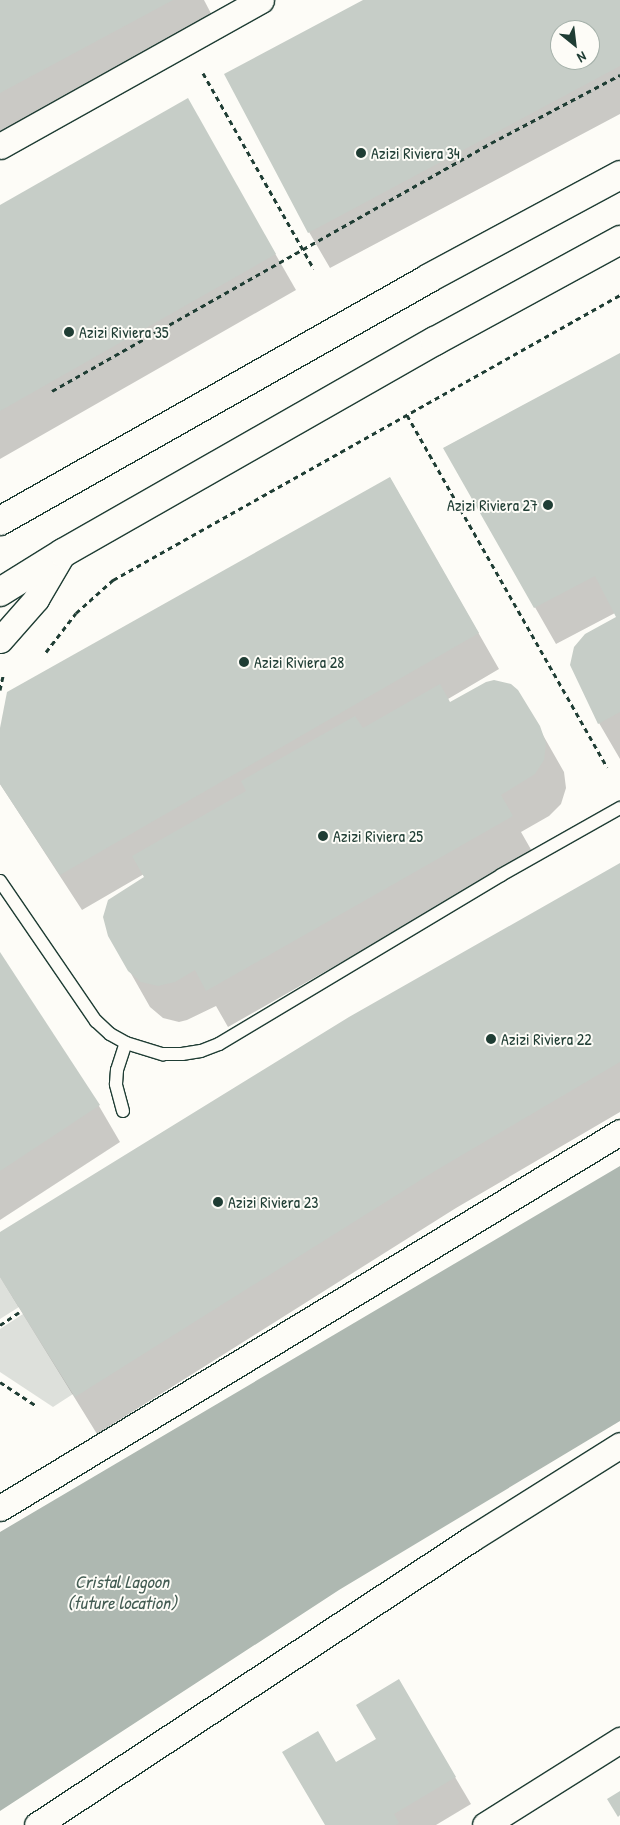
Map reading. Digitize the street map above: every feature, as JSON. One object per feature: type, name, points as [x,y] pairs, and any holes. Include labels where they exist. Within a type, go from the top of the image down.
[{"type":"street","points":[[0,146],[261,0]]},
{"type":"street","points":[[0,521],[412,288],[620,175]]},
{"type":"street","points":[[0,592],[63,553],[435,341],[620,240]]},
{"type":"street","points":[[0,640],[36,599],[63,553]]},
{"type":"street","points":[[0,1508],[620,1132]]},
{"type":"street","points":[[36,1825],[462,1544],[620,1445]]},
{"type":"street","points":[[485,1825],[620,1740]]},
{"type":"lane","points":[[0,882],[84,1006],[110,1034],[126,1044],[144,1050],[173,1054],[201,1051],[219,1044],[493,880],[620,808]]},
{"type":"lane","points":[[122,1111],[116,1084],[117,1070],[126,1044]]},
{"type":"path","points":[[203,74],[314,270]]},
{"type":"path","points":[[52,391],[491,143],[620,75]]},
{"type":"path","points":[[46,652],[76,613],[113,580],[620,295]]},
{"type":"path","points":[[407,415],[607,767]]},
{"type":"path","points":[[0,690],[3,676]]},
{"type":"path","points":[[0,1325],[19,1312]]},
{"type":"path","points":[[0,1382],[35,1405]]},
{"type":"shaded area","points":[[0,1277],[19,1307],[0,1319]]},
{"type":"shaded area","points":[[23,1314],[73,1394],[53,1407],[0,1372],[0,1329]]},
{"type":"water","name":"Cristal Lagoon (future location)","points":[[620,1166],[620,1421],[339,1590],[0,1811],[0,1532]]},
{"type":"building","points":[[0,0],[173,0],[0,93]]},
{"type":"building","name":"Azizi Riviera 34","points":[[363,0],[620,0],[620,66],[308,233],[224,74]]},
{"type":"building","name":"Azizi Riviera 35","points":[[188,98],[276,254],[0,411],[0,205]]},
{"type":"building","name":"Azizi Riviera 27","points":[[620,353],[620,712],[598,724],[570,665],[574,647],[585,634],[616,617],[595,576],[534,608],[443,448]]},
{"type":"building","name":"Azizi Riviera 28","points":[[390,477],[479,633],[60,875],[0,784],[0,728],[7,692]]},
{"type":"building","name":"Azizi Riviera 25","points":[[494,680],[511,684],[518,690],[540,726],[546,743],[544,760],[535,774],[501,795],[513,816],[206,991],[195,970],[175,982],[158,986],[141,982],[128,971],[108,936],[103,917],[108,900],[144,877],[132,856],[246,791],[241,781],[355,716],[363,728],[440,684],[450,702],[486,682]]},
{"type":"building","name":"Azizi Riviera 23","points":[[620,863],[620,1062],[435,1171],[75,1397],[0,1277],[0,1232],[349,1017]]},
{"type":"building","points":[[0,952],[100,1105],[0,1171]]},
{"type":"building","points":[[399,1679],[456,1777],[394,1814],[399,1823],[395,1825],[325,1825],[282,1752],[318,1731],[336,1762],[376,1739],[356,1705]]},
{"type":"building","points":[[620,1791],[620,1815],[618,1817],[607,1799]]},
{"type":"place","name":"Azizi Riviera 34","points":[[361,153]]},
{"type":"place","name":"Azizi Riviera 35","points":[[69,332]]},
{"type":"place","name":"Azizi Riviera 27","points":[[548,505]]},
{"type":"place","name":"Azizi Riviera 28","points":[[244,662]]},
{"type":"place","name":"Azizi Riviera 25","points":[[323,836]]},
{"type":"place","name":"Azizi Riviera 22","points":[[491,1039]]},
{"type":"place","name":"Azizi Riviera 23","points":[[218,1202]]}]
